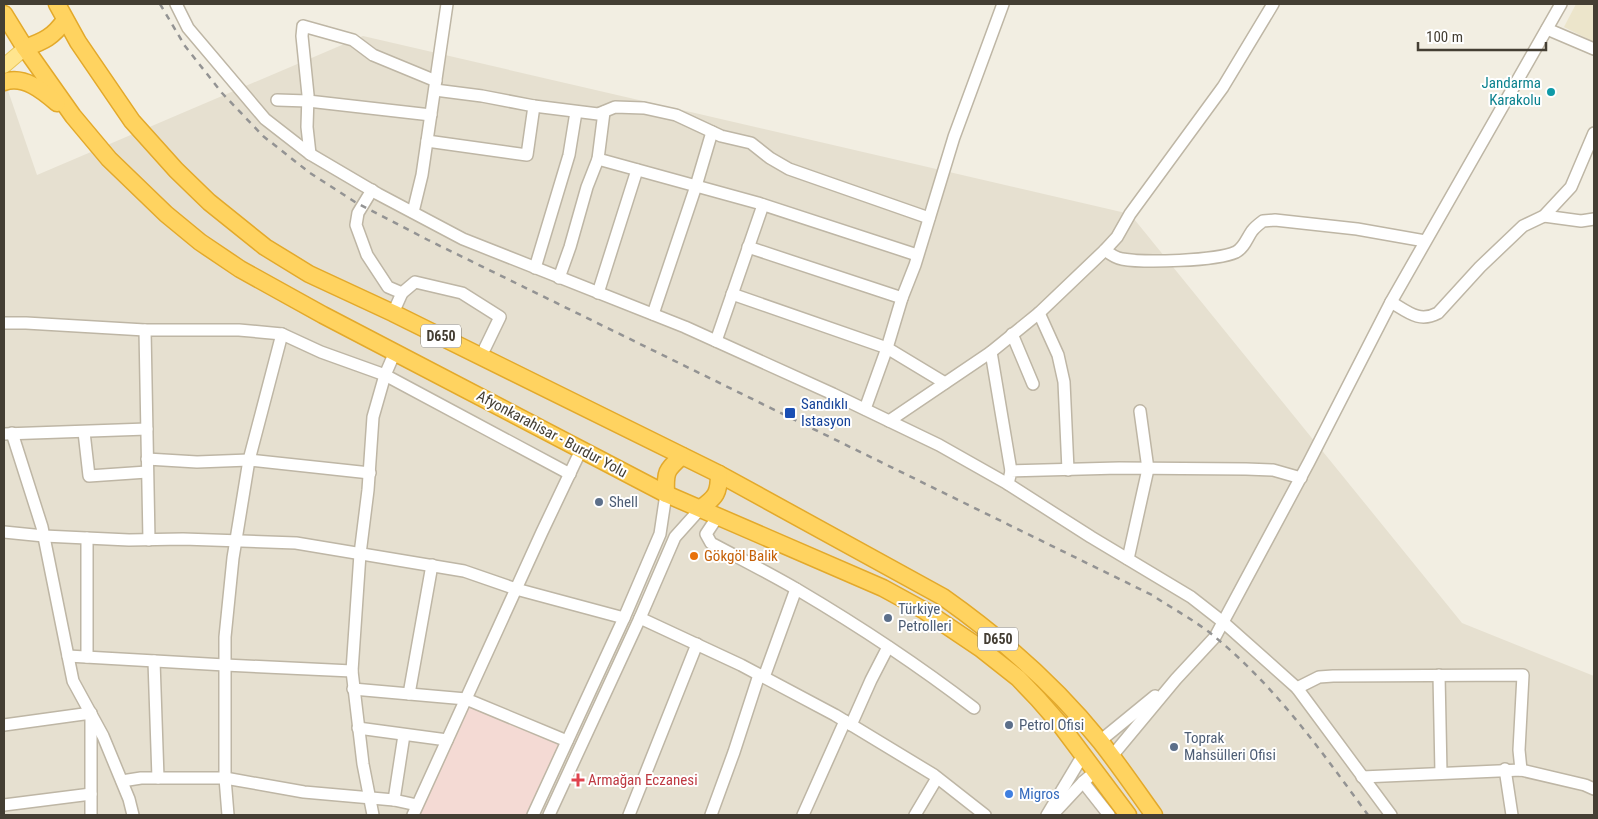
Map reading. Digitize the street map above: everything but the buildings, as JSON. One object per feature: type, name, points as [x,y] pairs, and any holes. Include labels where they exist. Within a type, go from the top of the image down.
[{"type":"highway","name":"D650","points":[[58,4],[65,20],[132,121],[176,170],[209,202],[258,242],[309,274],[394,313],[719,474],[943,597],[1025,661],[1074,710],[1112,756],[1154,815]]},
{"type":"highway","name":"Afyonkarahisar - Burdur Yolu","points":[[4,14],[25,48],[73,116],[109,159],[166,214],[200,242],[240,269],[283,294],[666,494],[883,588],[932,616],[980,648],[1018,678],[1059,723],[1128,815]]},
{"type":"highway","points":[[25,48],[43,42],[56,33],[65,20]]},
{"type":"highway","points":[[4,82],[23,82],[38,88],[73,116]]},
{"type":"highway","points":[[666,494],[665,477],[671,466],[682,456]]},
{"type":"highway","points":[[701,508],[713,500],[719,489],[719,474]]},
{"type":"highway","points":[[1083,755],[1100,741]]},
{"type":"highway","points":[[1096,771],[1112,756]]},
{"type":"main road","points":[[4,66],[25,48]]},
{"type":"street","points":[[176,4],[188,28],[265,119],[310,154],[463,239],[716,341],[939,445],[1008,484],[1191,597],[1223,622],[1297,688],[1391,815]]},
{"type":"street","points":[[413,212],[422,175],[448,4]]},
{"type":"street","points":[[865,409],[918,255],[954,136],[1003,4]]},
{"type":"street","points":[[889,421],[991,352],[1039,312],[1105,250],[1223,87],[1272,4]]},
{"type":"street","points":[[1112,756],[1215,636],[1301,478],[1391,302],[1561,4]]},
{"type":"street","points":[[310,154],[307,126],[308,101],[302,36],[303,26],[353,40],[373,55],[435,86],[534,106],[576,112],[598,114],[616,107],[644,108],[676,115],[721,136],[751,143],[770,158],[789,168],[929,218]]},
{"type":"street","points":[[1547,29],[1594,49]]},
{"type":"street","points":[[277,100],[308,101],[431,115]]},
{"type":"street","points":[[427,141],[527,155],[534,106]]},
{"type":"street","points":[[535,268],[570,155],[576,112]]},
{"type":"street","points":[[559,278],[587,187],[598,159],[604,112]]},
{"type":"street","points":[[653,314],[712,132]]},
{"type":"street","points":[[1391,302],[1422,318],[1429,318],[1438,313],[1480,268],[1524,226],[1544,216],[1571,187],[1594,134]]},
{"type":"street","points":[[598,159],[763,205],[918,255]]},
{"type":"street","points":[[598,293],[637,170]]},
{"type":"street","points":[[372,190],[358,213],[356,225],[367,255],[388,287],[402,293]]},
{"type":"street","points":[[716,341],[763,205]]},
{"type":"street","points":[[1544,216],[1580,221],[1594,219]]},
{"type":"street","points":[[1105,250],[1120,259],[1146,261],[1195,259],[1222,255],[1236,252],[1251,232],[1264,221],[1275,220],[1357,229],[1425,241]]},
{"type":"street","points":[[748,247],[902,298]]},
{"type":"street","points":[[394,313],[402,293],[415,282],[462,293],[500,317],[485,348]]},
{"type":"street","points":[[732,294],[887,348],[945,383]]},
{"type":"street","points":[[1039,312],[1058,355],[1064,382],[1068,470]]},
{"type":"street","points":[[4,323],[145,330],[239,330],[282,334],[321,352],[385,375],[570,474]]},
{"type":"street","points":[[145,330],[149,540]]},
{"type":"street","points":[[228,815],[225,637],[236,541],[249,460],[282,334]]},
{"type":"street","points":[[1012,334],[1034,384]]},
{"type":"street","points":[[373,815],[363,764],[352,671],[360,554],[370,472],[373,417],[385,375],[396,352]]},
{"type":"street","points":[[991,352],[1011,471],[1008,484]]},
{"type":"street","points":[[1128,559],[1148,469],[1140,411]]},
{"type":"street","points":[[133,815],[122,781],[103,736],[73,681],[44,536],[8,434],[147,429]]},
{"type":"street","points":[[84,432],[89,476],[147,472]]},
{"type":"street","points":[[122,781],[141,778],[226,778],[304,792],[394,800],[415,810],[582,450]]},
{"type":"street","points":[[147,459],[197,462],[249,460],[370,472]]},
{"type":"street","points":[[1011,471],[1273,470],[1301,478]]},
{"type":"street","points":[[533,815],[624,618],[660,534],[666,494]]},
{"type":"street","points":[[549,815],[640,618],[674,537],[701,508]]},
{"type":"street","points":[[718,516],[706,534],[710,543],[796,589],[922,669],[974,708]]},
{"type":"street","points":[[4,532],[129,540],[183,539],[296,543],[464,571],[516,589],[624,618]]},
{"type":"street","points":[[87,538],[87,657]]},
{"type":"street","points":[[409,694],[432,566]]},
{"type":"street","points":[[711,815],[761,676],[796,589]]},
{"type":"street","points":[[640,618],[761,676],[848,723],[937,778],[984,815]]},
{"type":"street","points":[[630,815],[697,644]]},
{"type":"street","points":[[803,815],[888,647]]},
{"type":"street","points":[[68,656],[352,671]]},
{"type":"street","points":[[154,661],[158,778]]},
{"type":"street","points":[[1297,688],[1319,677],[1523,675],[1521,770]]},
{"type":"street","points":[[1439,676],[1442,772]]},
{"type":"street","points":[[1100,741],[1176,680]]},
{"type":"street","points":[[354,689],[466,699],[567,741]]},
{"type":"street","points":[[4,725],[90,713]]},
{"type":"street","points":[[90,713],[91,815]]},
{"type":"street","points":[[358,728],[448,740]]},
{"type":"street","points":[[394,800],[404,734]]},
{"type":"street","points":[[1047,815],[1083,755]]},
{"type":"street","points":[[1505,770],[1512,815]]},
{"type":"street","points":[[1362,777],[1521,770],[1585,784],[1594,789]]},
{"type":"street","points":[[1052,815],[1096,771]]},
{"type":"street","points":[[915,815],[937,778]]},
{"type":"street","points":[[1083,782],[1109,815]]},
{"type":"street","points":[[8,804],[91,794]]},
{"type":"shaded area","points":[[1576,4],[1594,4],[1594,42],[1564,27]]},
{"type":"shaded area","points":[[363,36],[1130,214],[1462,623],[1594,676],[1594,815],[4,815],[4,79],[37,175]]},
{"type":"shaded area","points":[[466,699],[567,741],[533,815],[415,815]]},
{"type":"railway","points":[[160,4],[185,46],[222,93],[263,136],[310,173],[355,202],[428,240],[1152,595],[1192,620],[1237,656],[1278,699],[1315,744],[1368,815]]},
{"type":"place","name":"Jandarma Karakolu","points":[[1551,92]]},
{"type":"place","name":"Sandıklı Istasyon","points":[[790,413]]},
{"type":"place","name":"Shell","points":[[599,502]]},
{"type":"place","name":"Gökgöl Balik","points":[[694,556]]},
{"type":"place","name":"Türkiye Petrolleri","points":[[888,618]]},
{"type":"place","name":"Petrol Ofisi","points":[[1009,725]]},
{"type":"place","name":"Toprak Mahsülleri Ofisi","points":[[1174,747]]},
{"type":"place","name":"Armağan Eczanesi","points":[[578,780]]},
{"type":"place","name":"Migros","points":[[1009,794]]}]
